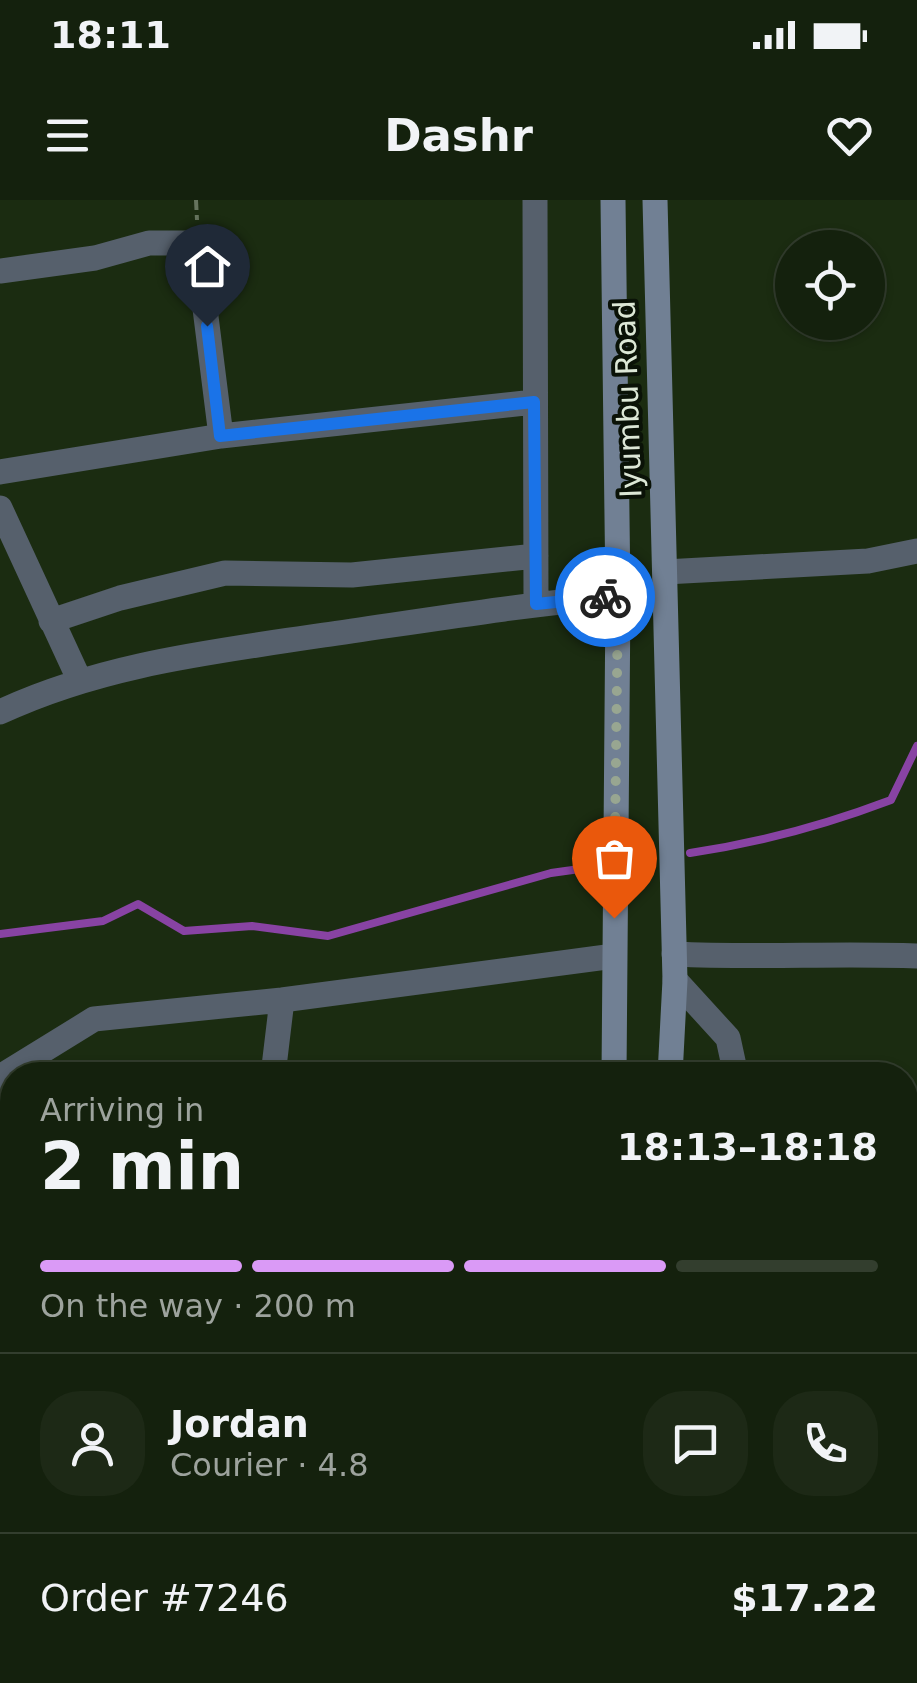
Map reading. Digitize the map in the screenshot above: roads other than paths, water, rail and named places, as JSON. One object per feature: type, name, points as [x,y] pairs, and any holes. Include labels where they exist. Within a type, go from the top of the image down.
[{"type":"main road","name":"Iyumbu Road","points":[[613,200],[618,596],[614,1062]]},
{"type":"main road","name":"Iyumbu Road","points":[[655,200],[676,980],[671,1062]]},
{"type":"street","points":[[536,200],[536,604]]},
{"type":"street","points":[[0,271],[95,258],[148,243],[185,243],[198,253],[220,436]]},
{"type":"street","points":[[0,472],[220,436],[534,402]]},
{"type":"street","points":[[0,508],[79,679]]},
{"type":"street","points":[[665,572],[868,562],[917,551]]},
{"type":"street","points":[[51,622],[120,598],[225,573],[352,575],[536,556]]},
{"type":"street","points":[[0,712],[79,679],[163,659],[536,604],[618,596]]},
{"type":"street","points":[[674,954],[763,958],[917,956]]},
{"type":"street","points":[[24,1062],[94,1019],[282,1000],[614,956]]},
{"type":"street","points":[[676,980],[728,1038],[733,1062]]},
{"type":"street","points":[[275,1062],[282,1000]]},
{"type":"waterway","points":[[690,853],[792,832],[891,800],[917,746]]},
{"type":"waterway","points":[[636,861],[647,859]]},
{"type":"waterway","points":[[0,934],[103,921],[138,904],[184,931],[252,926],[328,936],[551,873],[594,867]]}]
